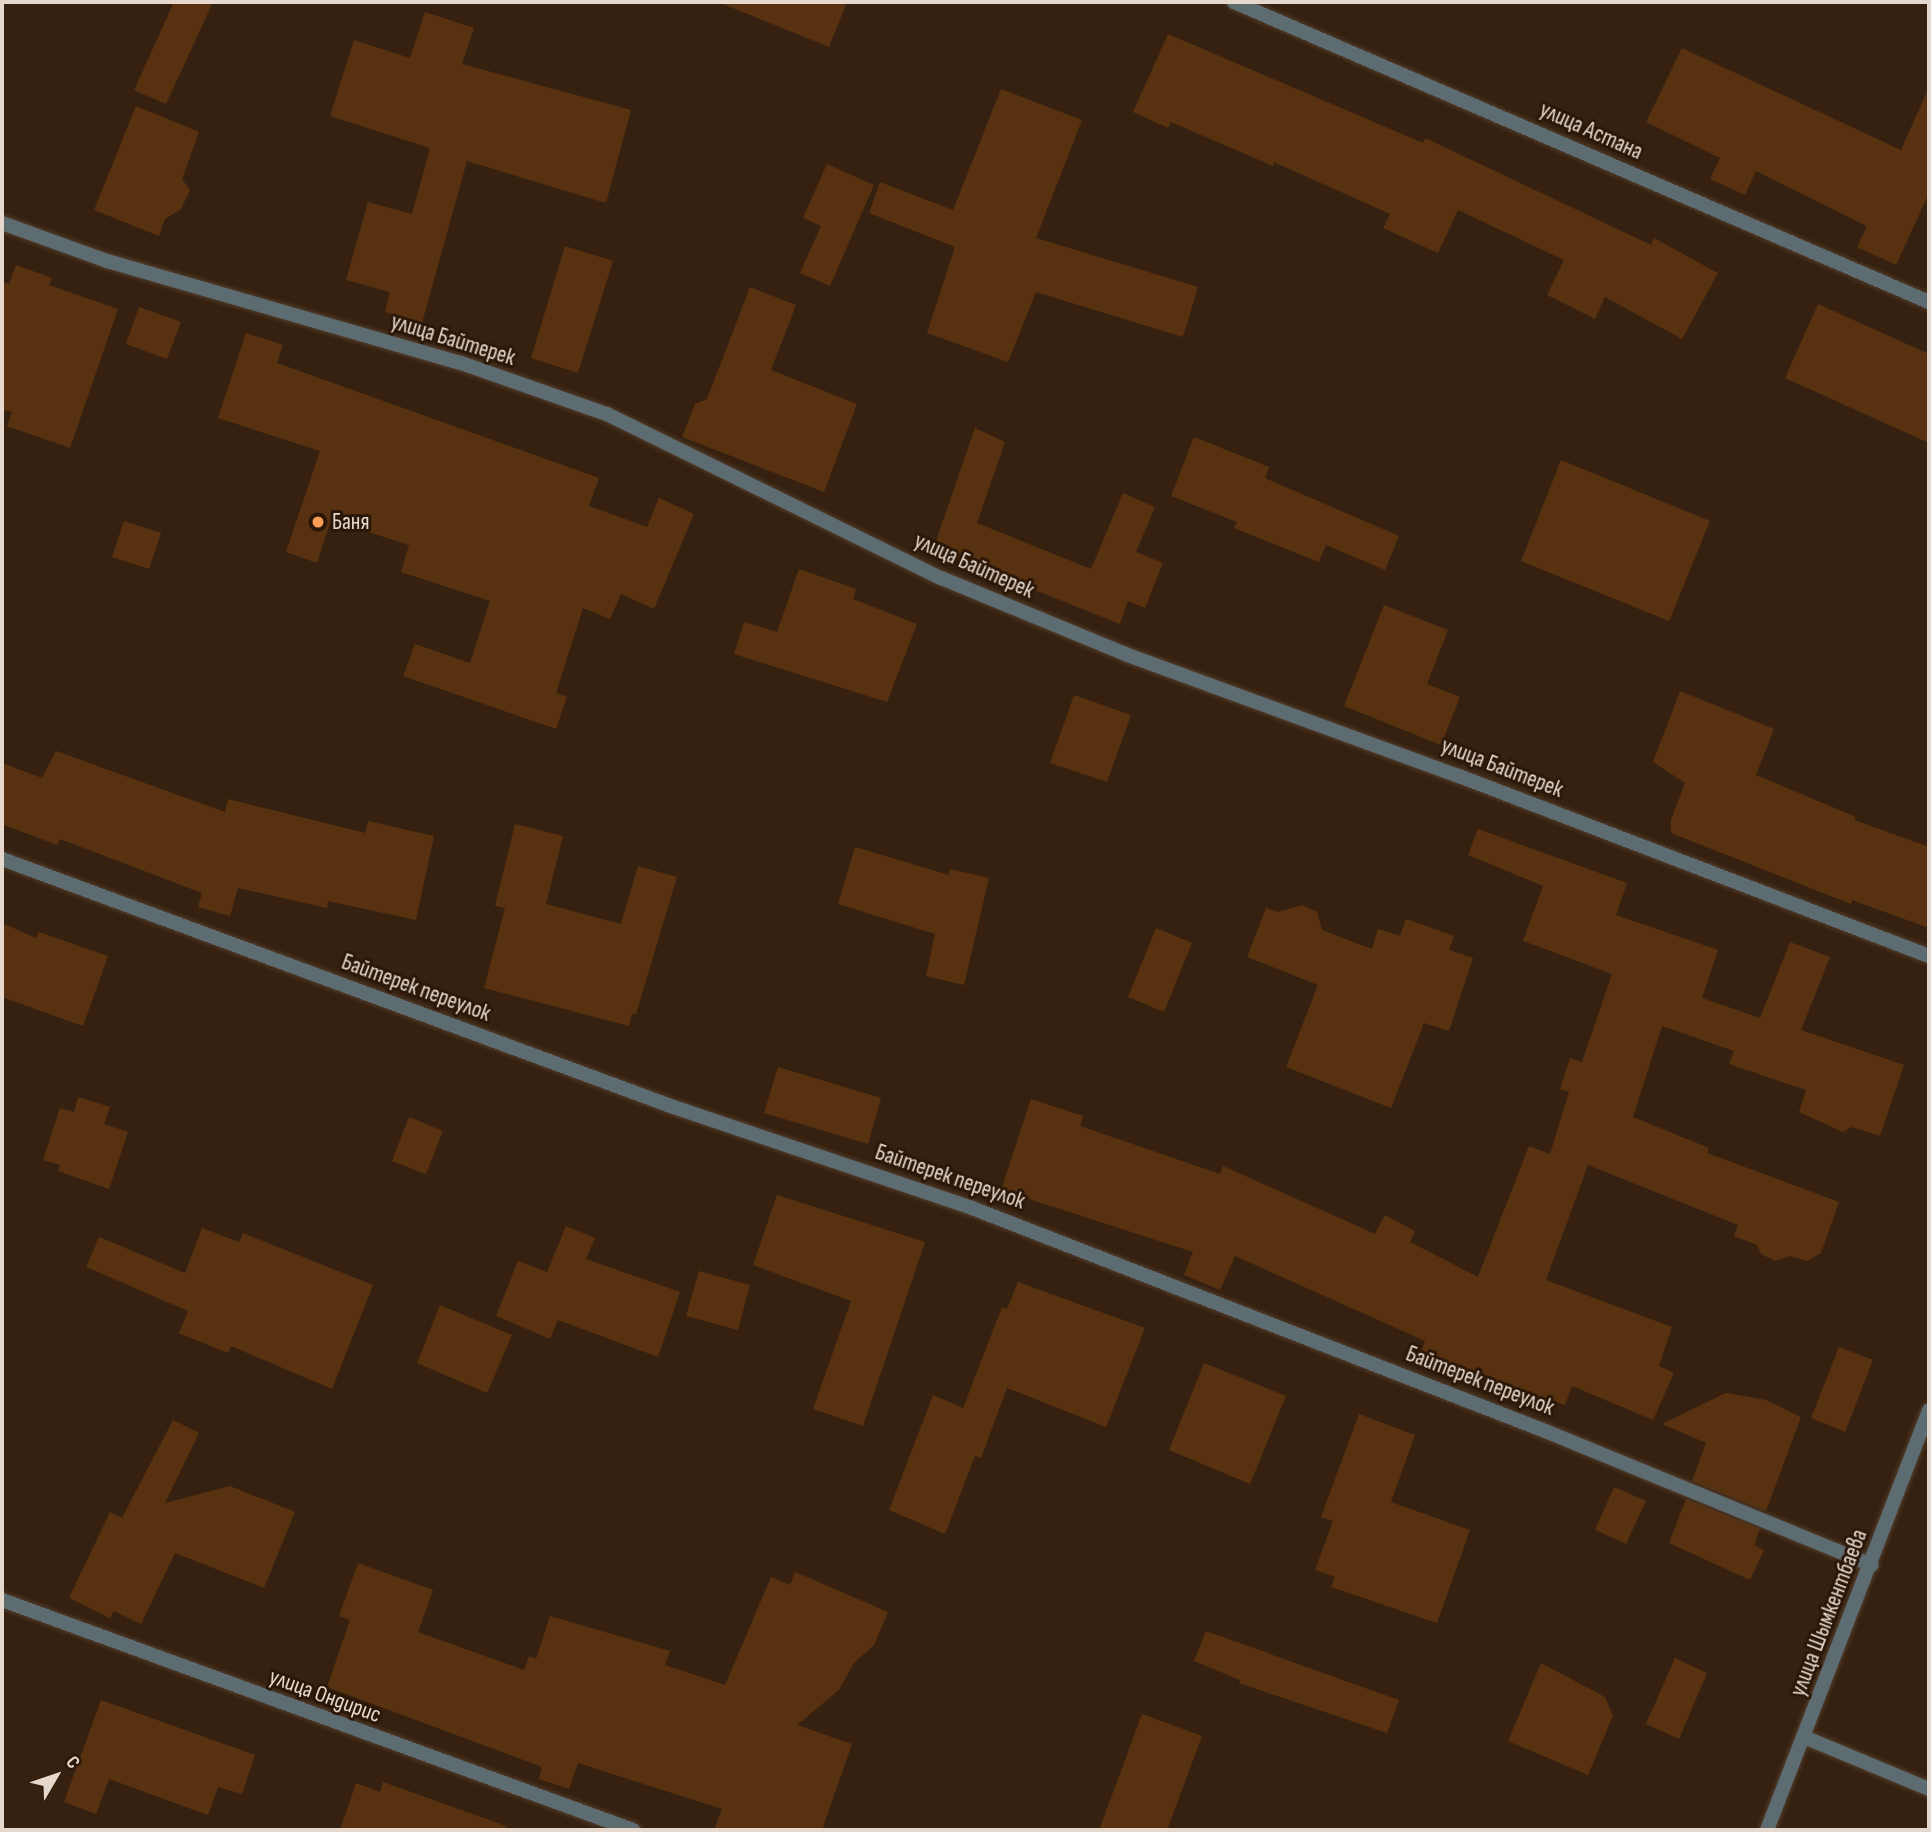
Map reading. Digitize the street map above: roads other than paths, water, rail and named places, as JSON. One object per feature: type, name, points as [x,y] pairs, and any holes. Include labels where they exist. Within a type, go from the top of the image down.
[{"type":"street","name":"улица Астана","points":[[1234,2],[1929,302]]},
{"type":"street","name":"улица Байтерек","points":[[2,223],[107,261],[461,363],[607,414],[940,578],[1125,654],[1458,776],[1929,956]]},
{"type":"street","name":"Байтерек переулок","points":[[2,859],[668,1105],[972,1208],[1545,1430],[1872,1565]]},
{"type":"street","name":"улица Шымкентбаева","points":[[1767,1830],[1872,1565],[1929,1410]]},
{"type":"street","name":"улица Ондирис","points":[[2,1601],[633,1830]]},
{"type":"street","points":[[1804,1737],[1929,1789]]},
{"type":"place","name":"Баня","points":[[318,522]]}]
